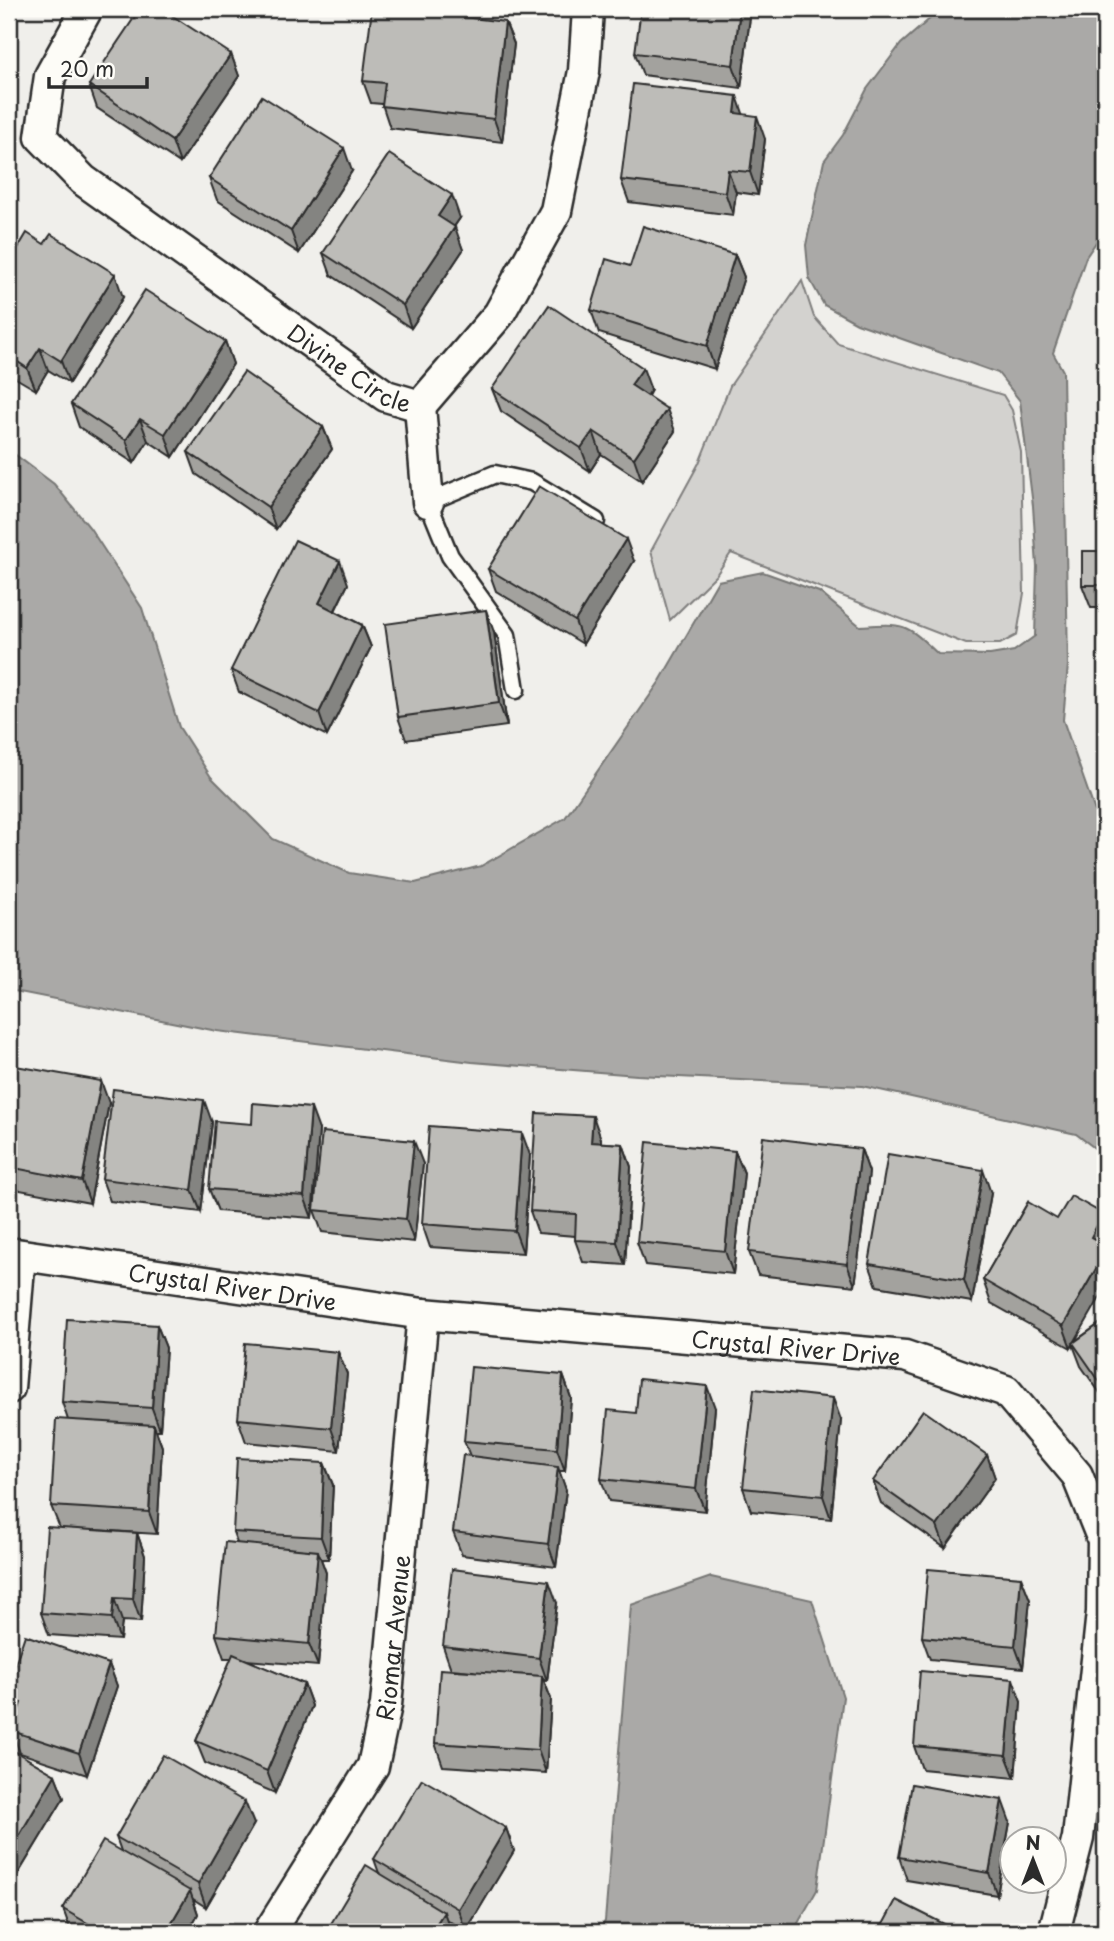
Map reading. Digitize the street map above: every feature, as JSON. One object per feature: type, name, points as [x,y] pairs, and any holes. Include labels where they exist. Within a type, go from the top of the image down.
[{"type":"street","name":"Divine Circle","points":[[87,9],[50,76],[41,137],[83,180],[386,396],[420,406],[499,314],[556,211],[584,71],[588,9]]},
{"type":"street","points":[[420,406],[428,502]]},
{"type":"street","points":[[9,1388],[14,1254]]},
{"type":"street","name":"Crystal River Drive","points":[[14,1254],[423,1314],[905,1356],[1006,1391],[1077,1475],[1103,1540],[1102,1612],[1078,1838],[1054,1932]]},
{"type":"street","name":"Riomar Avenue","points":[[269,1932],[373,1766],[386,1705],[423,1314]]},
{"type":"lane","points":[[516,690],[507,635],[450,556],[428,502],[495,474],[532,482],[612,532]]},
{"type":"shaded area","points":[[941,9],[1105,9],[1105,229],[1086,257],[1053,353],[1063,371],[1068,665],[1063,720],[1105,840],[1105,1156],[1076,1134],[862,1086],[637,1075],[472,1062],[217,1031],[9,990],[9,450],[54,484],[90,528],[142,608],[179,727],[211,777],[273,839],[349,873],[415,883],[481,866],[565,818],[660,681],[718,581],[763,572],[819,592],[860,626],[903,627],[938,654],[990,655],[1014,651],[1035,636],[1037,567],[1033,506],[1020,401],[998,373],[857,323],[824,305],[809,278],[806,245],[824,161],[843,135],[867,89],[901,44]]},
{"type":"shaded area","points":[[802,281],[814,317],[838,344],[1003,395],[1012,410],[1021,452],[1024,593],[1017,635],[1000,644],[966,644],[731,553],[716,575],[670,620],[651,551],[699,463],[730,386]]},
{"type":"shaded area","points":[[711,1577],[812,1600],[843,1697],[817,1890],[793,1932],[600,1932],[605,1921],[631,1605]]},
{"type":"building","points":[[140,9],[162,9],[231,54],[172,141],[89,85]]},
{"type":"building","points":[[372,9],[395,9],[505,22],[494,119],[382,106],[385,83],[363,81]]},
{"type":"building","points":[[641,9],[740,9],[733,65],[635,53]]},
{"type":"building","points":[[633,84],[737,96],[735,113],[757,116],[750,172],[728,170],[725,192],[621,180]]},
{"type":"building","points":[[262,96],[344,148],[291,231],[209,178]]},
{"type":"building","points":[[389,154],[452,195],[438,216],[455,227],[403,305],[323,253]]},
{"type":"building","points":[[643,226],[735,255],[707,346],[591,310],[606,259],[630,266]]},
{"type":"building","points":[[27,233],[44,244],[51,234],[115,274],[61,361],[40,348],[27,368],[9,356],[9,263]]},
{"type":"building","points":[[145,290],[225,341],[165,434],[140,419],[126,440],[71,404]]},
{"type":"building","points":[[549,305],[643,368],[631,385],[667,409],[634,458],[593,431],[581,448],[492,389]]},
{"type":"building","points":[[244,372],[323,427],[268,507],[188,452]]},
{"type":"building","points":[[539,486],[626,539],[575,621],[488,569]]},
{"type":"building","points":[[295,540],[340,561],[319,603],[362,625],[319,713],[231,670]]},
{"type":"building","points":[[1082,551],[1105,551],[1105,585],[1082,585]]},
{"type":"building","points":[[486,610],[499,703],[398,717],[385,624]]},
{"type":"building","points":[[10,1065],[101,1081],[82,1181],[9,1167]]},
{"type":"building","points":[[113,1089],[204,1100],[192,1190],[102,1179]]},
{"type":"building","points":[[253,1103],[311,1108],[304,1196],[209,1189],[215,1121],[252,1124]]},
{"type":"building","points":[[536,1113],[593,1116],[591,1142],[623,1144],[617,1242],[575,1240],[576,1214],[530,1211]]},
{"type":"building","points":[[429,1126],[522,1133],[515,1231],[422,1224]]},
{"type":"building","points":[[322,1132],[414,1141],[406,1219],[314,1210]]},
{"type":"building","points":[[763,1137],[861,1149],[847,1264],[749,1252]]},
{"type":"building","points":[[647,1142],[735,1151],[725,1251],[637,1242]]},
{"type":"building","points":[[888,1154],[983,1170],[964,1280],[869,1264]]},
{"type":"building","points":[[1071,1196],[1103,1214],[1091,1237],[1105,1245],[1105,1253],[1063,1326],[983,1280],[1028,1202],[1057,1219]]},
{"type":"building","points":[[67,1319],[157,1325],[152,1408],[62,1402]]},
{"type":"building","points":[[1105,1320],[1105,1389],[1073,1343]]},
{"type":"building","points":[[245,1343],[338,1352],[331,1428],[238,1419]]},
{"type":"building","points":[[471,1367],[563,1375],[557,1449],[464,1441]]},
{"type":"building","points":[[639,1379],[707,1386],[696,1489],[601,1479],[608,1410],[636,1413]]},
{"type":"building","points":[[754,1389],[833,1398],[823,1496],[743,1488]]},
{"type":"building","points":[[923,1410],[987,1455],[937,1526],[873,1481]]},
{"type":"building","points":[[56,1419],[154,1425],[149,1512],[51,1506]]},
{"type":"building","points":[[463,1455],[558,1467],[548,1544],[453,1532]]},
{"type":"building","points":[[237,1458],[324,1463],[321,1537],[233,1532]]},
{"type":"building","points":[[47,1527],[137,1533],[133,1599],[114,1598],[112,1618],[41,1613]]},
{"type":"building","points":[[225,1542],[318,1551],[309,1644],[216,1635]]},
{"type":"building","points":[[452,1569],[549,1581],[539,1658],[443,1646]]},
{"type":"building","points":[[928,1569],[1021,1577],[1015,1646],[922,1637]]},
{"type":"building","points":[[25,1635],[109,1664],[79,1753],[12,1731],[21,1703],[9,1699],[9,1682]]},
{"type":"building","points":[[233,1654],[304,1684],[267,1771],[196,1741]]},
{"type":"building","points":[[440,1669],[542,1676],[538,1750],[435,1743]]},
{"type":"building","points":[[920,1671],[1013,1679],[1006,1755],[914,1746]]},
{"type":"building","points":[[9,1748],[55,1775],[10,1851],[9,1851]]},
{"type":"building","points":[[163,1755],[245,1802],[198,1884],[116,1837]]},
{"type":"building","points":[[422,1779],[506,1828],[458,1909],[374,1859]]},
{"type":"building","points":[[912,1784],[1002,1800],[989,1873],[899,1857]]},
{"type":"building","points":[[103,1841],[190,1891],[166,1932],[103,1932],[63,1909]]},
{"type":"building","points":[[366,1865],[444,1912],[431,1932],[326,1932]]},
{"type":"building","points":[[896,1900],[960,1932],[879,1932]]}]
